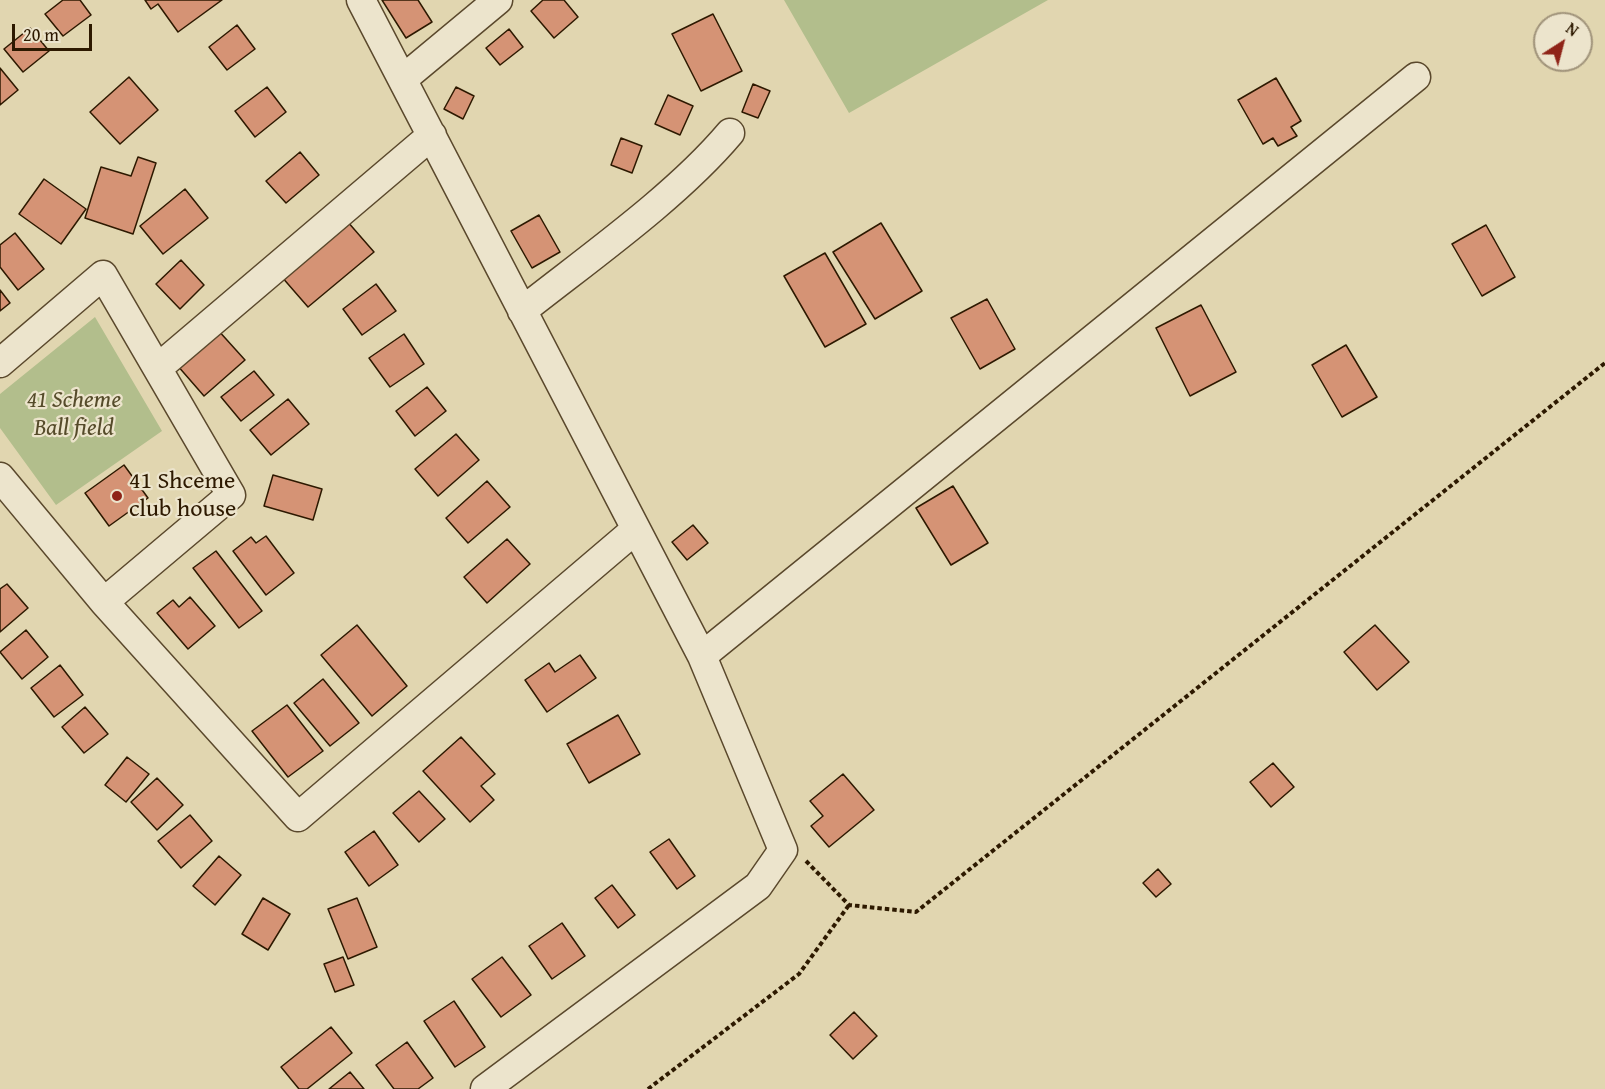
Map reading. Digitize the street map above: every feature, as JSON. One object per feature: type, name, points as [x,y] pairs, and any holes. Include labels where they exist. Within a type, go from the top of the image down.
[{"type":"street","points":[[361,0],[702,656],[783,850],[758,886],[485,1089]]},
{"type":"street","points":[[403,79],[498,0]]},
{"type":"street","points":[[702,656],[1416,77]]},
{"type":"street","points":[[522,311],[651,208],[718,147],[730,133]]},
{"type":"street","points":[[159,367],[432,135]]},
{"type":"street","points":[[0,363],[103,275],[159,367],[231,495],[104,602]]},
{"type":"street","points":[[0,477],[104,602],[298,817],[635,530]]},
{"type":"path","points":[[772,826],[849,905],[916,912],[1605,363]]},
{"type":"path","points":[[648,1089],[799,974],[849,905]]},
{"type":"green space","points":[[784,0],[1048,0],[849,113]]},
{"type":"green space","name":"41 Scheme Ball field","points":[[95,317],[162,431],[56,505],[0,428],[0,394]]},
{"type":"building","points":[[63,0],[80,0],[91,15],[63,36],[45,14]]},
{"type":"building","points":[[145,0],[222,0],[178,32],[158,4],[151,9]]},
{"type":"building","points":[[382,0],[418,0],[432,22],[406,38]]},
{"type":"building","points":[[543,0],[564,0],[578,17],[554,38],[531,11]]},
{"type":"building","points":[[713,14],[742,71],[701,91],[672,34]]},
{"type":"building","points":[[237,25],[255,49],[227,70],[209,47]]},
{"type":"building","points":[[30,28],[49,51],[23,72],[4,49]]},
{"type":"building","points":[[509,29],[523,47],[500,65],[486,48]]},
{"type":"building","points":[[0,68],[18,90],[0,105]]},
{"type":"building","points":[[129,77],[158,110],[120,144],[90,112]]},
{"type":"building","points":[[1276,78],[1301,121],[1291,127],[1297,136],[1278,146],[1273,138],[1263,144],[1238,100]]},
{"type":"building","points":[[753,84],[770,91],[758,118],[742,112]]},
{"type":"building","points":[[267,87],[286,112],[255,137],[235,111]]},
{"type":"building","points":[[456,87],[474,96],[463,119],[444,109]]},
{"type":"building","points":[[668,95],[693,106],[680,135],[655,124]]},
{"type":"building","points":[[621,138],[642,146],[632,173],[611,165]]},
{"type":"building","points":[[300,152],[319,175],[286,203],[266,181]]},
{"type":"building","points":[[138,157],[156,163],[133,234],[85,218],[101,167],[131,176]]},
{"type":"building","points":[[44,179],[86,209],[61,244],[19,214]]},
{"type":"building","points":[[185,189],[208,218],[163,254],[140,226]]},
{"type":"building","points":[[539,215],[560,252],[532,268],[511,231]]},
{"type":"building","points":[[347,221],[374,252],[308,307],[281,276]]},
{"type":"building","points":[[881,223],[922,291],[875,319],[833,252]]},
{"type":"building","points":[[1486,225],[1515,277],[1482,296],[1452,244]]},
{"type":"building","points":[[15,233],[44,269],[18,290],[0,267],[0,245]]},
{"type":"building","points":[[825,253],[866,324],[825,347],[784,276]]},
{"type":"building","points":[[181,260],[204,285],[180,309],[156,284]]},
{"type":"building","points":[[376,284],[396,311],[362,335],[343,309]]},
{"type":"building","points":[[0,290],[10,303],[0,311]]},
{"type":"building","points":[[987,299],[1015,349],[980,369],[951,318]]},
{"type":"building","points":[[1201,305],[1236,372],[1190,396],[1156,328]]},
{"type":"building","points":[[217,329],[245,360],[204,396],[177,365]]},
{"type":"building","points":[[404,334],[424,364],[390,387],[369,358]]},
{"type":"building","points":[[1346,345],[1377,397],[1342,417],[1312,365]]},
{"type":"building","points":[[254,371],[274,395],[241,421],[221,397]]},
{"type":"building","points":[[427,387],[446,411],[415,436],[396,411]]},
{"type":"building","points":[[288,399],[309,424],[271,455],[250,430]]},
{"type":"building","points":[[456,434],[479,460],[438,496],[415,469]]},
{"type":"building","name":"41 Shceme club house","points":[[124,465],[148,498],[109,526],[85,493]]},
{"type":"building","points":[[273,475],[322,489],[313,520],[264,506]]},
{"type":"building","points":[[487,481],[510,507],[468,543],[446,518]]},
{"type":"building","points":[[953,486],[988,543],[951,565],[916,508]]},
{"type":"building","points":[[693,525],[708,543],[687,560],[672,542]]},
{"type":"building","points":[[266,536],[294,573],[266,595],[233,551],[251,537],[256,543]]},
{"type":"building","points":[[507,539],[530,564],[487,603],[464,577]]},
{"type":"building","points":[[216,551],[262,611],[239,628],[193,568]]},
{"type":"building","points":[[7,584],[28,608],[0,632],[0,589]]},
{"type":"building","points":[[190,597],[215,626],[188,649],[157,613],[173,600],[179,607]]},
{"type":"building","points":[[357,625],[407,686],[372,716],[321,655]]},
{"type":"building","points":[[1375,625],[1409,662],[1377,690],[1344,652]]},
{"type":"building","points":[[26,630],[48,657],[22,679],[0,652]]},
{"type":"building","points":[[580,655],[596,678],[547,712],[525,680],[549,663],[555,672]]},
{"type":"building","points":[[60,665],[83,695],[54,717],[31,688]]},
{"type":"building","points":[[323,679],[359,723],[330,746],[294,703]]},
{"type":"building","points":[[287,705],[323,751],[288,777],[252,731]]},
{"type":"building","points":[[85,707],[108,734],[84,753],[62,727]]},
{"type":"building","points":[[618,715],[640,754],[589,783],[567,744]]},
{"type":"building","points":[[461,737],[495,774],[481,786],[494,800],[470,822],[423,771]]},
{"type":"building","points":[[127,757],[149,774],[126,802],[105,785]]},
{"type":"building","points":[[1273,763],[1294,787],[1271,807],[1250,782]]},
{"type":"building","points":[[843,774],[874,810],[829,847],[811,826],[823,816],[810,801]]},
{"type":"building","points":[[157,778],[183,805],[157,830],[131,802]]},
{"type":"building","points":[[419,791],[445,819],[419,842],[393,813]]},
{"type":"building","points":[[190,815],[212,841],[181,868],[158,841]]},
{"type":"building","points":[[374,831],[398,865],[369,886],[345,852]]},
{"type":"building","points":[[669,839],[695,876],[677,889],[650,852]]},
{"type":"building","points":[[219,856],[241,875],[215,905],[193,886]]},
{"type":"building","points":[[1158,869],[1171,884],[1156,897],[1143,883]]},
{"type":"building","points":[[612,885],[635,915],[618,928],[595,898]]},
{"type":"building","points":[[263,898],[290,914],[268,950],[242,934]]},
{"type":"building","points":[[357,898],[377,947],[348,959],[328,909]]},
{"type":"building","points":[[562,923],[585,956],[552,979],[529,946]]},
{"type":"building","points":[[343,957],[354,985],[335,992],[324,964]]},
{"type":"building","points":[[502,957],[531,995],[501,1017],[472,979]]},
{"type":"building","points":[[454,1001],[485,1047],[455,1067],[424,1021]]},
{"type":"building","points":[[854,1012],[877,1036],[853,1059],[830,1035]]},
{"type":"building","points":[[331,1027],[352,1053],[307,1089],[299,1089],[281,1067]]},
{"type":"building","points":[[407,1042],[433,1078],[418,1089],[394,1089],[376,1065]]},
{"type":"building","points":[[350,1072],[364,1089],[329,1089]]},
{"type":"place","name":"41 Shceme club house","points":[[117,496]]}]
